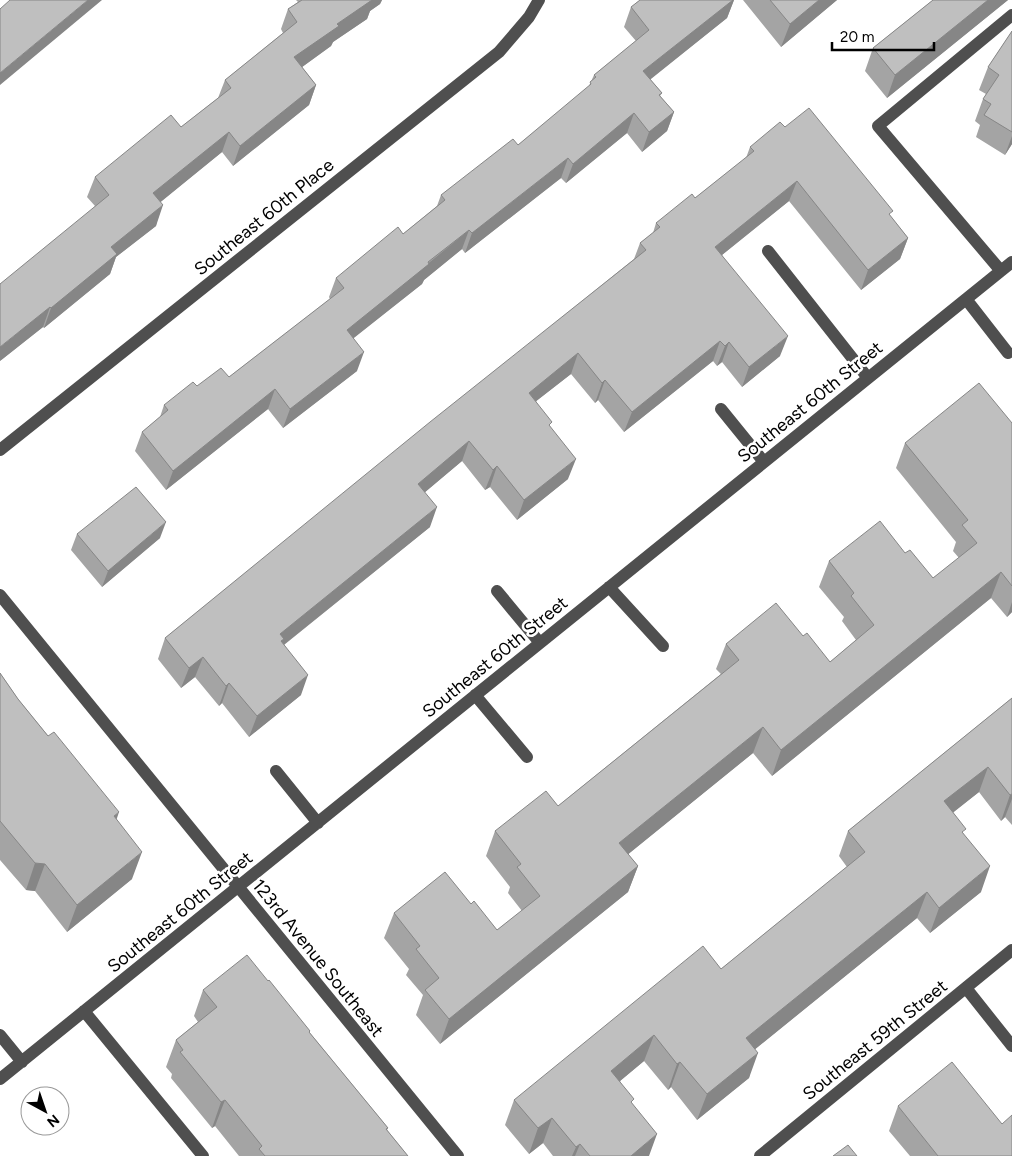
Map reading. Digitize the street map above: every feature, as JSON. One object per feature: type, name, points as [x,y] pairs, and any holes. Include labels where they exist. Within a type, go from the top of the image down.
[{"type":"street","name":"Southeast 60th Place","points":[[0,450],[499,52],[529,16],[539,0]]},
{"type":"street","points":[[1001,271],[878,126],[1012,15]]},
{"type":"street","points":[[768,251],[868,378]]},
{"type":"street","name":"Southeast 60th Street","points":[[0,1080],[1012,262]]},
{"type":"street","points":[[966,299],[1008,353]]},
{"type":"street","points":[[721,409],[764,462]]},
{"type":"street","points":[[609,587],[662,646]]},
{"type":"street","points":[[497,591],[540,643]]},
{"type":"street","name":"123rd Avenue Southeast","points":[[0,595],[458,1156]]},
{"type":"street","points":[[476,695],[527,757]]},
{"type":"street","points":[[276,771],[318,823]]},
{"type":"street","name":"Southeast 59th Street","points":[[760,1156],[1012,950]]},
{"type":"street","points":[[966,988],[1012,1046]]},
{"type":"street","points":[[84,1011],[203,1156]]},
{"type":"street","points":[[0,1035],[22,1062]]},
{"type":"building","points":[[10,0],[88,0],[0,73],[0,9]]},
{"type":"building","points":[[302,0],[372,0],[337,24],[339,26],[294,57],[316,85],[240,146],[229,132],[153,193],[163,205],[111,247],[117,254],[0,347],[0,284],[109,195],[95,177],[171,115],[181,127],[231,88],[225,80],[297,22],[288,9]]},
{"type":"building","points":[[640,0],[733,0],[643,71],[662,93],[659,95],[674,112],[649,132],[634,113],[573,164],[568,158],[472,233],[469,230],[347,330],[364,352],[290,409],[275,389],[173,471],[142,432],[168,410],[164,405],[193,382],[197,386],[221,368],[229,377],[344,288],[336,278],[398,227],[403,234],[445,200],[441,195],[513,139],[518,145],[591,84],[590,82],[596,77],[594,75],[649,30],[631,7]]},
{"type":"building","points":[[770,0],[819,0],[790,24]]},
{"type":"building","points":[[933,0],[988,0],[895,75],[873,48]]},
{"type":"building","points":[[1012,31],[1012,132],[984,115],[991,104],[983,99],[999,75],[988,67]]},
{"type":"building","points":[[809,108],[893,211],[889,214],[908,238],[868,270],[797,181],[715,247],[788,336],[749,367],[729,342],[725,346],[720,341],[632,412],[605,380],[602,383],[578,353],[529,393],[552,422],[549,425],[576,459],[524,500],[497,466],[493,470],[469,441],[418,484],[437,507],[280,634],[284,639],[281,641],[308,675],[257,716],[229,683],[226,686],[203,657],[189,668],[165,638],[430,422],[646,250],[640,243],[660,227],[656,223],[692,194],[695,198],[754,151],[750,147],[780,122],[785,127]]},
{"type":"building","points":[[979,383],[1012,423],[1012,586],[1001,572],[781,750],[763,727],[619,843],[638,866],[449,1019],[425,990],[439,978],[416,949],[420,946],[394,913],[445,872],[471,904],[474,901],[497,930],[540,896],[517,867],[521,864],[495,831],[546,791],[558,806],[739,660],[726,644],[776,603],[803,636],[807,633],[830,662],[874,625],[851,596],[854,593],[829,561],[880,521],[905,553],[910,550],[933,578],[977,543],[962,525],[968,520],[905,443]]},
{"type":"building","points":[[136,487],[166,522],[108,571],[77,534]]},
{"type":"building","points":[[0,673],[48,736],[54,732],[119,812],[114,816],[142,852],[77,905],[45,864],[35,863],[0,821]]},
{"type":"building","points":[[1012,698],[1012,794],[1010,795],[988,767],[944,801],[966,829],[962,832],[990,866],[939,908],[927,892],[746,1038],[758,1053],[707,1094],[680,1062],[677,1064],[654,1035],[611,1071],[634,1099],[631,1102],[657,1134],[631,1156],[590,1156],[580,1144],[576,1147],[552,1118],[538,1128],[514,1100],[703,946],[721,969],[865,852],[848,831]]},
{"type":"building","points":[[247,955],[388,1128],[386,1129],[408,1156],[265,1156],[259,1149],[262,1146],[225,1100],[221,1102],[180,1052],[183,1050],[176,1040],[217,1007],[203,990]]},
{"type":"building","points":[[952,1062],[1002,1124],[1012,1115],[1012,1156],[938,1156],[898,1106]]},
{"type":"building","points":[[848,1145],[857,1156],[833,1156]]}]
